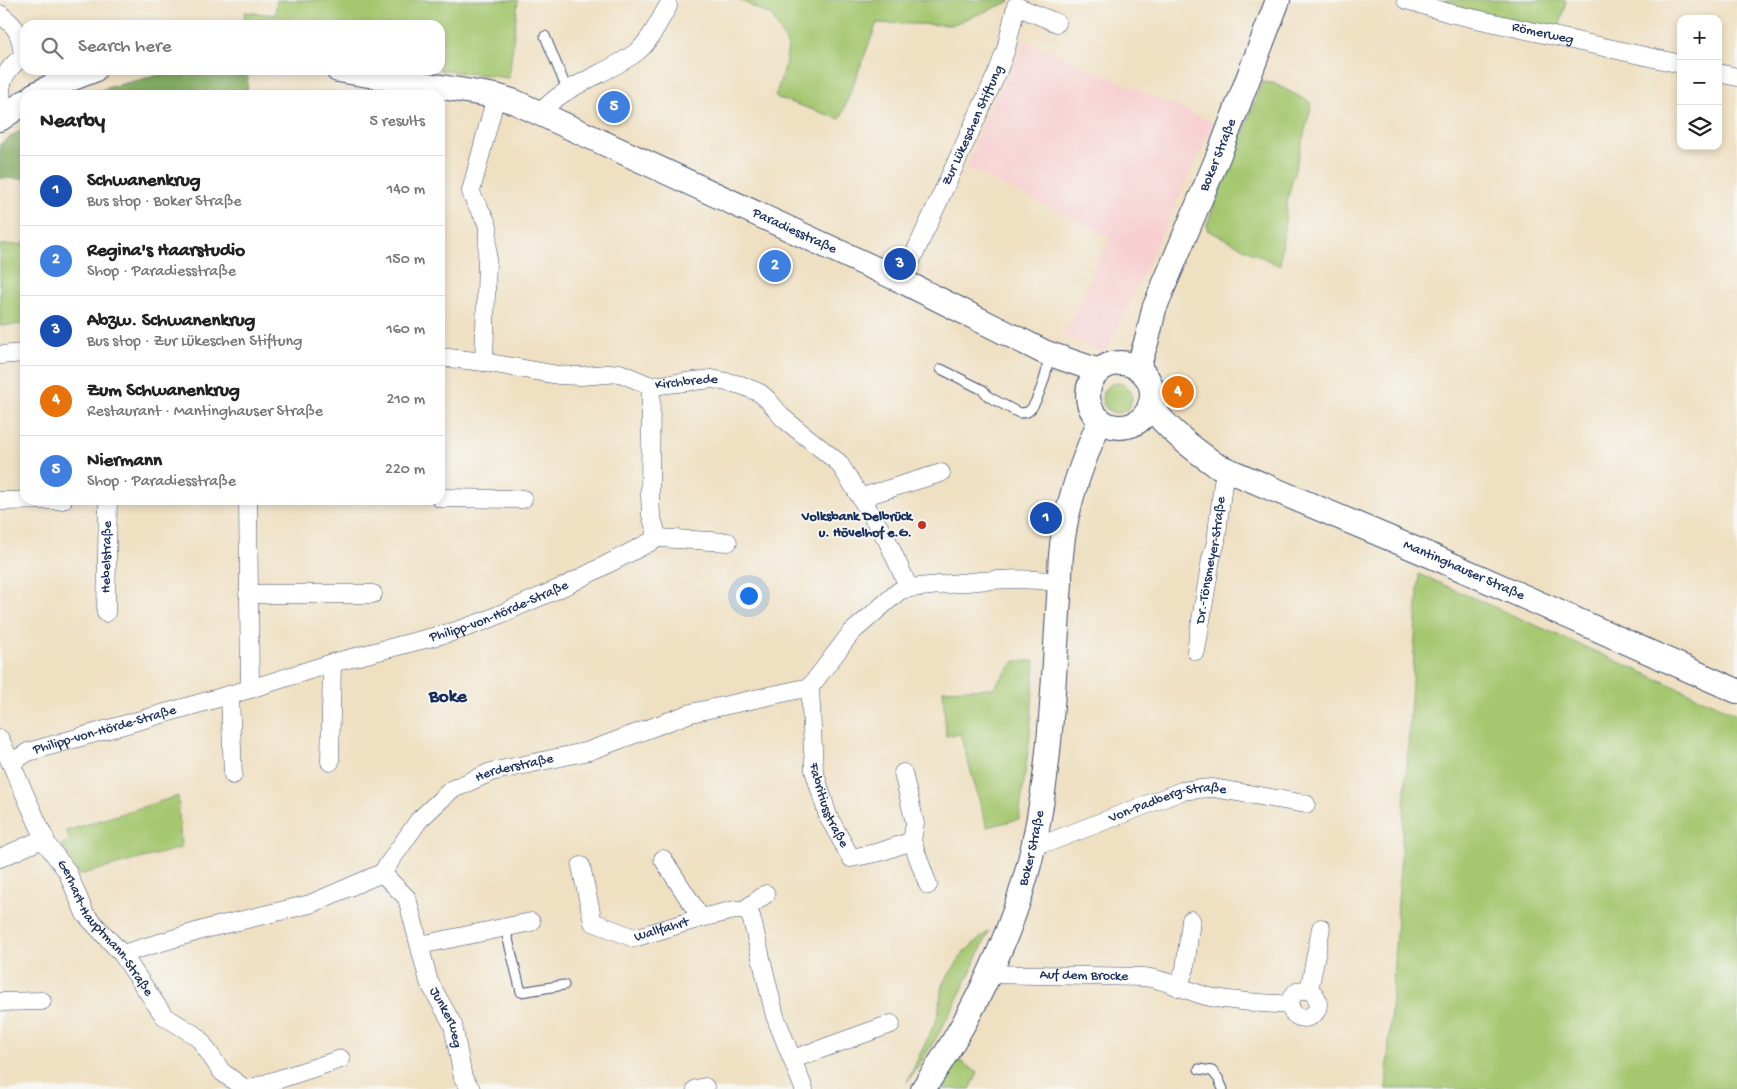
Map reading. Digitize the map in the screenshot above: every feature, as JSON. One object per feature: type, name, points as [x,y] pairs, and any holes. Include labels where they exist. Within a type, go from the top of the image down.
[{"type":"main road","name":"Boker Straße","points":[[1129,366],[1148,336],[1154,309],[1220,152],[1278,0]]},
{"type":"main road","points":[[44,90],[81,75]]},
{"type":"main road","name":"Paradiesstraße","points":[[368,75],[496,96],[542,113],[902,281],[1044,352],[1094,380]]},
{"type":"main road","points":[[1109,365],[1129,366],[1145,376],[1150,385],[1152,395],[1144,413],[1122,427],[1107,423],[1092,411],[1088,400],[1094,380],[1109,365]]},
{"type":"main road","name":"Mantinghauser Straße","points":[[1144,413],[1158,433],[1192,448],[1216,465],[1426,554],[1737,691]]},
{"type":"main road","name":"Boker Straße","points":[[923,1089],[948,1052],[989,974],[1015,910],[1034,844],[1050,733],[1060,583],[1059,561],[1068,507],[1080,468],[1107,423]]},
{"type":"street","name":"Römerweg","points":[[1406,0],[1448,13],[1677,63]]},
{"type":"street","points":[[542,113],[546,106],[556,98],[610,69],[640,50],[668,6]]},
{"type":"street","name":"Zur Lükeschen Stiftung","points":[[902,281],[998,71],[1006,49],[1016,6],[1057,23]]},
{"type":"street","points":[[0,14],[18,30],[20,35]]},
{"type":"street","points":[[7,105],[7,72],[20,59]]},
{"type":"street","points":[[1722,74],[1737,77]]},
{"type":"street","points":[[484,362],[488,227],[486,219],[472,197],[471,192],[496,96]]},
{"type":"street","points":[[0,354],[20,353]]},
{"type":"street","name":"Kirchbrede","points":[[445,358],[484,362],[563,376],[620,373],[650,386],[712,380],[741,385],[760,393],[783,418],[839,463],[862,497],[887,540],[909,588]]},
{"type":"street","points":[[650,386],[651,515],[658,538],[728,542]]},
{"type":"street","name":"Dr.-Tönsmeyer-Straße","points":[[1196,651],[1210,560],[1216,542],[1222,482],[1227,470]]},
{"type":"street","points":[[862,497],[941,473]]},
{"type":"street","points":[[445,498],[523,499]]},
{"type":"street","points":[[0,501],[20,501]]},
{"type":"street","name":"Hebelstraße","points":[[106,613],[108,505]]},
{"type":"street","points":[[248,505],[250,689]]},
{"type":"street","name":"Philipp-von-Hörde-Straße","points":[[11,762],[28,752],[230,695],[332,663],[456,631],[487,620],[567,585],[658,538]]},
{"type":"street","points":[[810,687],[850,634],[898,591],[909,588],[1010,579],[1060,583]]},
{"type":"street","points":[[248,594],[373,594]]},
{"type":"street","points":[[330,762],[332,663]]},
{"type":"street","name":"Fabritiusstraße","points":[[810,687],[814,770],[828,816],[851,858],[880,852],[912,841]]},
{"type":"street","name":"Herderstraße","points":[[382,873],[420,820],[451,790],[491,772],[589,751],[691,713],[810,687]]},
{"type":"street","points":[[230,695],[233,775]]},
{"type":"street","name":"Gerhart-Hauptmann-Straße","points":[[0,739],[44,838],[67,871],[86,914],[122,954],[164,1016],[198,1037],[222,1072],[245,1089]]},
{"type":"street","points":[[903,773],[915,823],[912,841],[928,885]]},
{"type":"street","name":"Von-Padberg-Straße","points":[[1034,844],[1052,841],[1182,791],[1197,788],[1213,788],[1306,804]]},
{"type":"street","points":[[0,858],[44,838]]},
{"type":"street","name":"Wallfahrt","points":[[663,859],[701,918]]},
{"type":"street","name":"Wallfahrt","points":[[580,866],[594,922],[634,938],[701,918],[735,910],[744,910],[766,894]]},
{"type":"street","points":[[122,954],[209,928],[310,904],[382,873]]},
{"type":"street","name":"Junkerweg","points":[[382,873],[407,898],[429,982],[453,1025],[463,1078],[471,1089]]},
{"type":"street","points":[[744,910],[750,916],[775,1016],[804,1089]]},
{"type":"street","points":[[1178,987],[1185,969],[1191,920]]},
{"type":"street","points":[[420,945],[531,922]]},
{"type":"street","name":"Auf dem Brocke","points":[[989,974],[1144,977],[1160,980],[1211,997],[1290,1005],[1292,1011],[1302,1018],[1308,1018],[1317,1010],[1318,1005],[1318,999],[1309,991],[1321,928]]},
{"type":"street","points":[[1290,1005],[1291,998],[1296,993],[1302,990],[1309,991]]},
{"type":"street","points":[[0,1002],[42,1002]]},
{"type":"street","points":[[792,1059],[891,1024]]},
{"type":"street","points":[[249,1089],[341,1059]]},
{"type":"lane","points":[[545,36],[568,92]]},
{"type":"lane","points":[[941,369],[983,390],[989,396],[1019,413],[1025,413],[1029,412],[1033,407],[1047,368],[1044,352]]},
{"type":"lane","points":[[505,927],[521,992],[564,985]]},
{"type":"lane","points":[[1199,1069],[1212,1071],[1223,1089]]},
{"type":"shaded area","points":[[1026,41],[1214,123],[1105,354],[1064,335],[1110,236],[967,168],[982,123]]},
{"type":"green space","points":[[277,0],[518,0],[509,78],[445,71],[445,20],[244,20],[245,12],[275,15]]},
{"type":"green space","points":[[739,0],[1010,0],[951,25],[877,23],[840,119],[775,97],[785,66],[788,46],[772,16]]},
{"type":"green space","points":[[1445,0],[1566,0],[1559,30],[1444,4]]},
{"type":"green space","points":[[159,75],[248,76],[247,90],[102,90]]},
{"type":"green space","points":[[1262,82],[1273,83],[1312,103],[1287,201],[1280,266],[1207,230],[1207,224]]},
{"type":"green space","points":[[20,130],[20,179],[0,178],[0,144]]},
{"type":"green space","points":[[20,244],[20,324],[0,326],[0,245]]},
{"type":"green space","points":[[1117,383],[1128,387],[1132,398],[1128,409],[1117,413],[1106,409],[1102,398],[1106,387]]},
{"type":"green space","points":[[1419,574],[1737,714],[1737,1089],[1386,1089]]},
{"type":"green space","points":[[1015,661],[1035,661],[1030,735],[1019,819],[987,827],[960,734],[946,736],[943,690],[993,688]]},
{"type":"green space","points":[[178,796],[181,848],[79,875],[62,844],[70,841],[66,831]]},
{"type":"green space","points":[[989,931],[942,1028],[907,1082],[938,1016],[942,985],[965,951]]},
{"type":"green space","points":[[956,1058],[978,1073],[970,1089],[935,1089]]},
{"type":"place","name":"Niermann","points":[[614,107]]},
{"type":"place","name":"Abzw. Schwanenkrug","points":[[900,264]]},
{"type":"place","name":"Regina's Haarstudio","points":[[775,266]]},
{"type":"place","name":"Zum Schwanenkrug","points":[[1178,392]]},
{"type":"place","name":"Schwanenkrug","points":[[1046,518]]},
{"type":"place","name":"Volksbank Delbrück u. Hövelhof e.G.","points":[[922,525]]},
{"type":"district","name":"Boke","points":[[448,697]]}]
